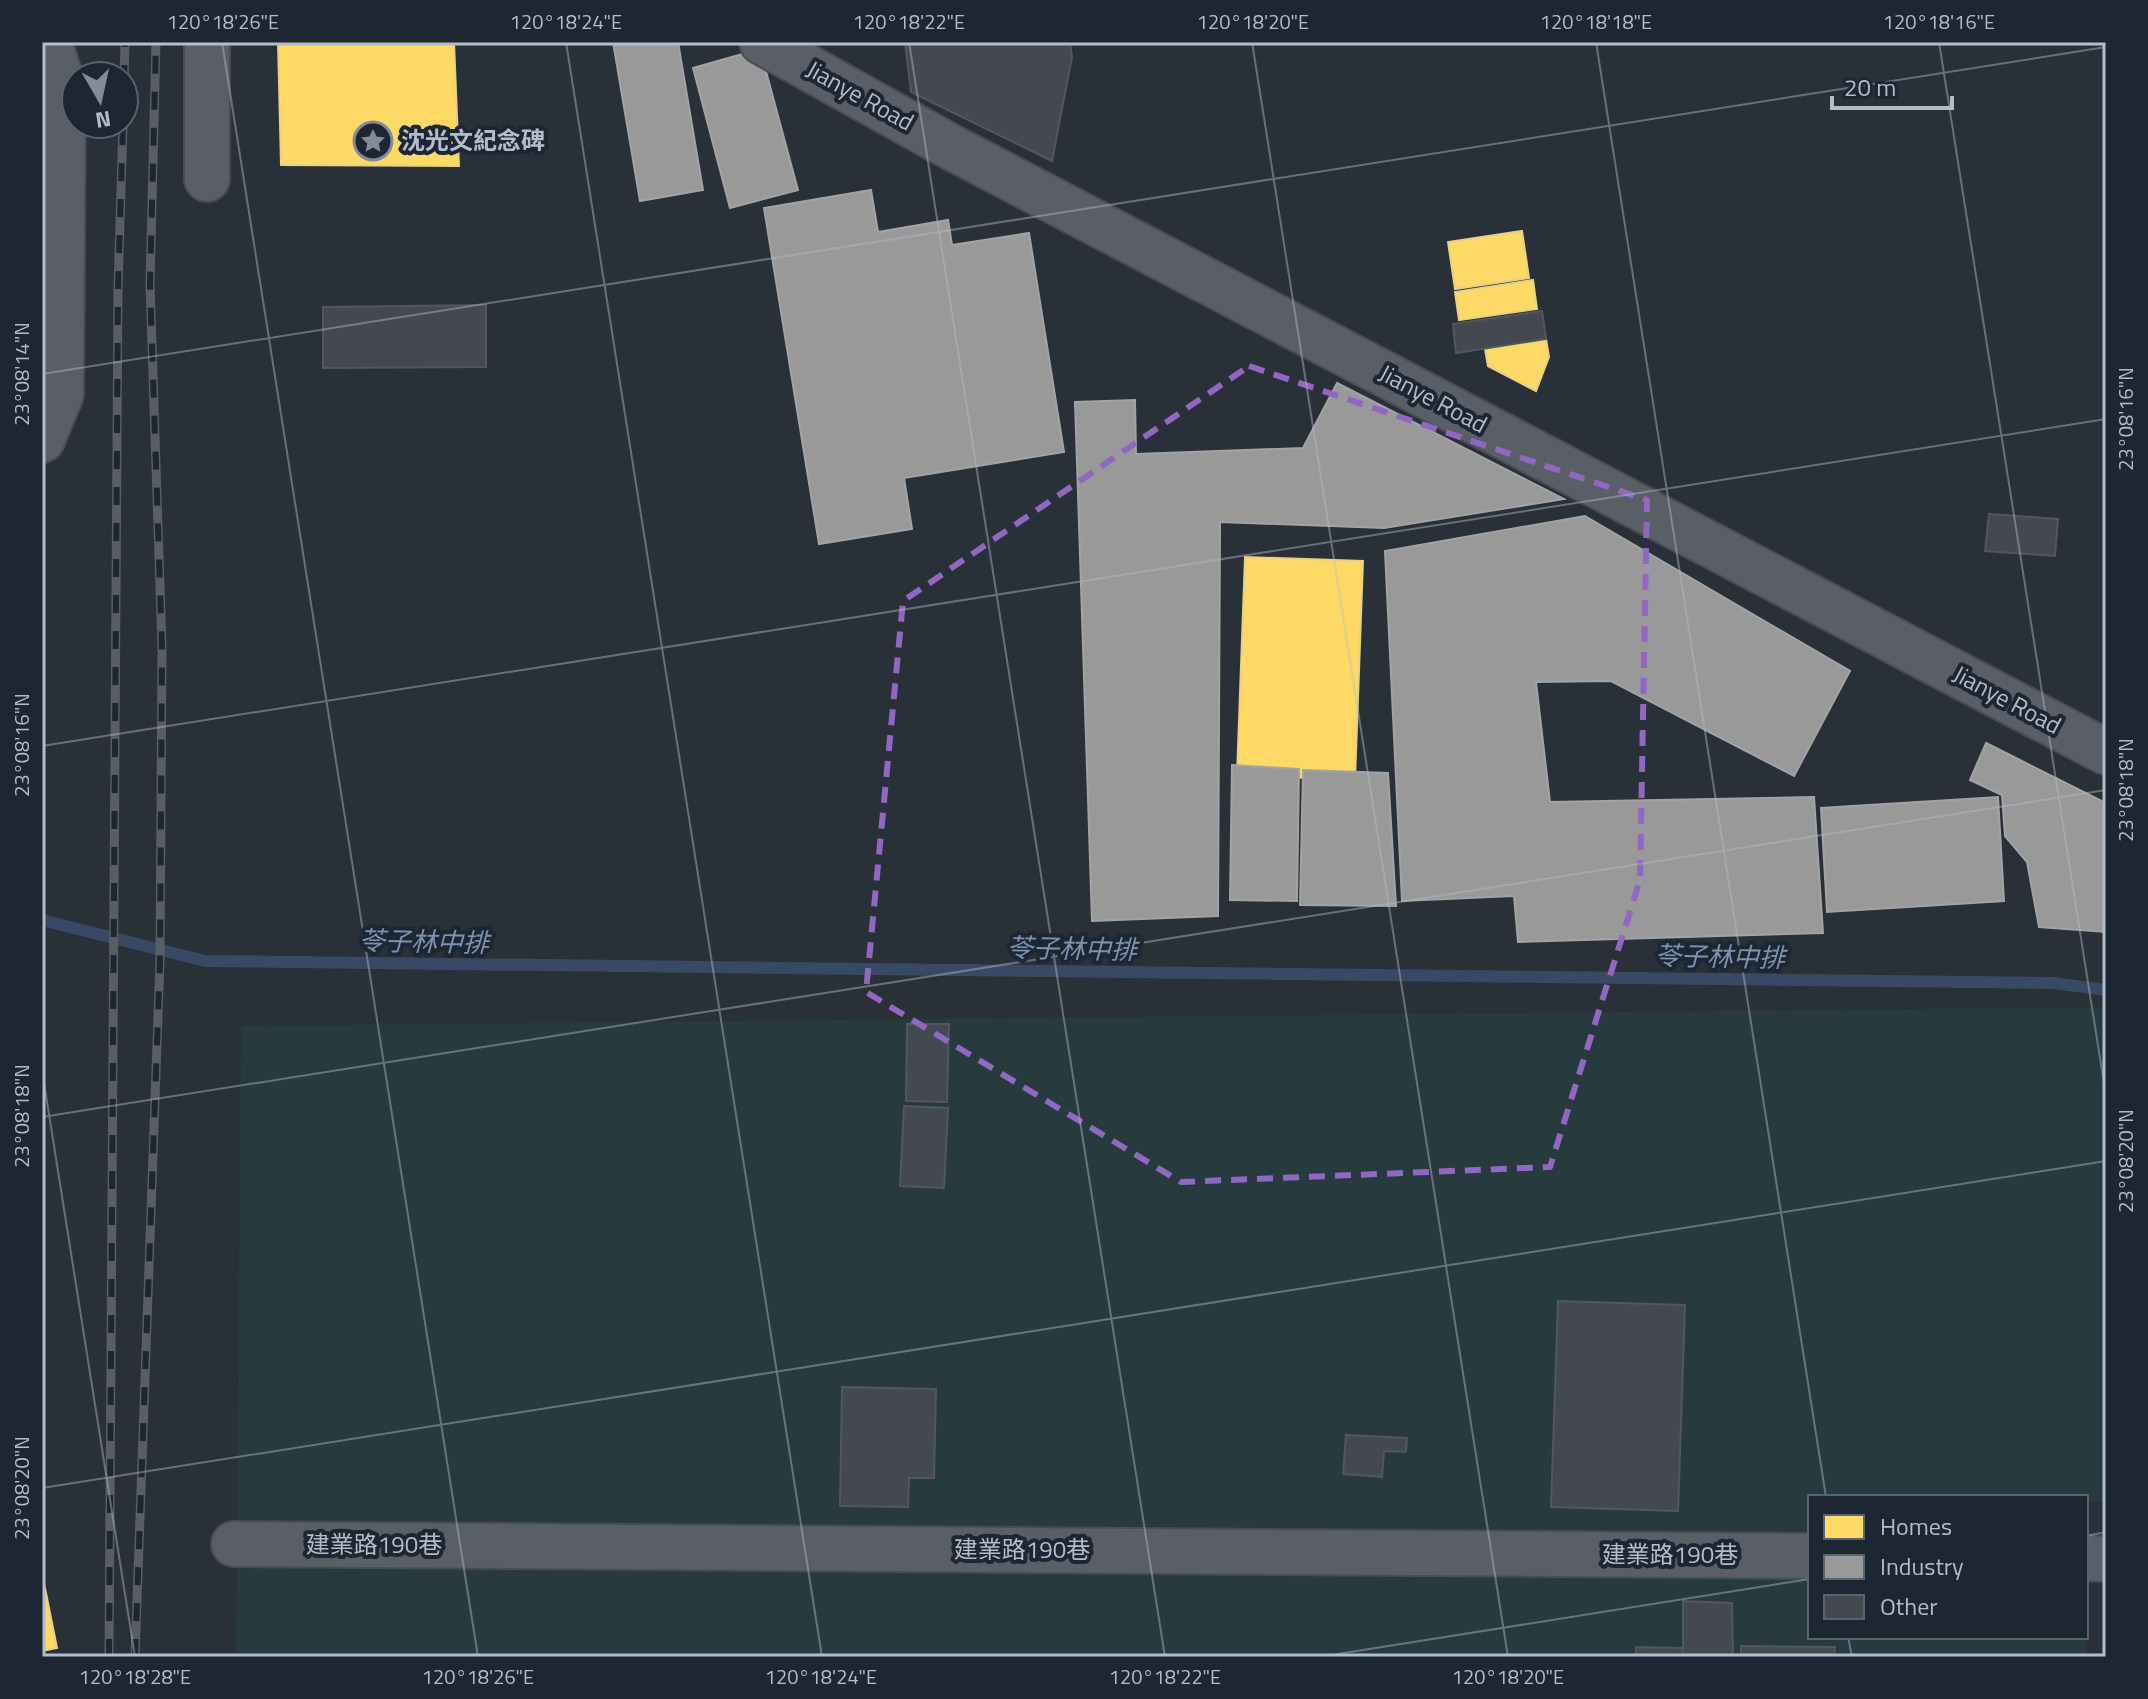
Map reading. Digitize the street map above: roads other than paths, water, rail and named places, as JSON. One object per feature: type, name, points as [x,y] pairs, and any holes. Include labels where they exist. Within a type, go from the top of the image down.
[{"type":"street","points":[[42,440],[61,394],[63,86],[49,42]]},
{"type":"street","points":[[207,42],[207,179]]},
{"type":"street","name":"Jianye Road","points":[[762,42],[949,146],[2106,752]]},
{"type":"street","name":"建業路190巷","points":[[234,1544],[1808,1556]]},
{"type":"waterway","name":"苓子林中排","points":[[42,920],[205,961],[2053,983],[2106,990]]},
{"type":"railway","points":[[125,42],[125,60]]},
{"type":"railway","points":[[135,1657],[160,960],[162,648],[150,284],[156,42]]},
{"type":"railway","points":[[109,1657],[118,288],[123,140]]},
{"type":"place","name":"沈光文紀念碑","points":[[373,141]]}]
